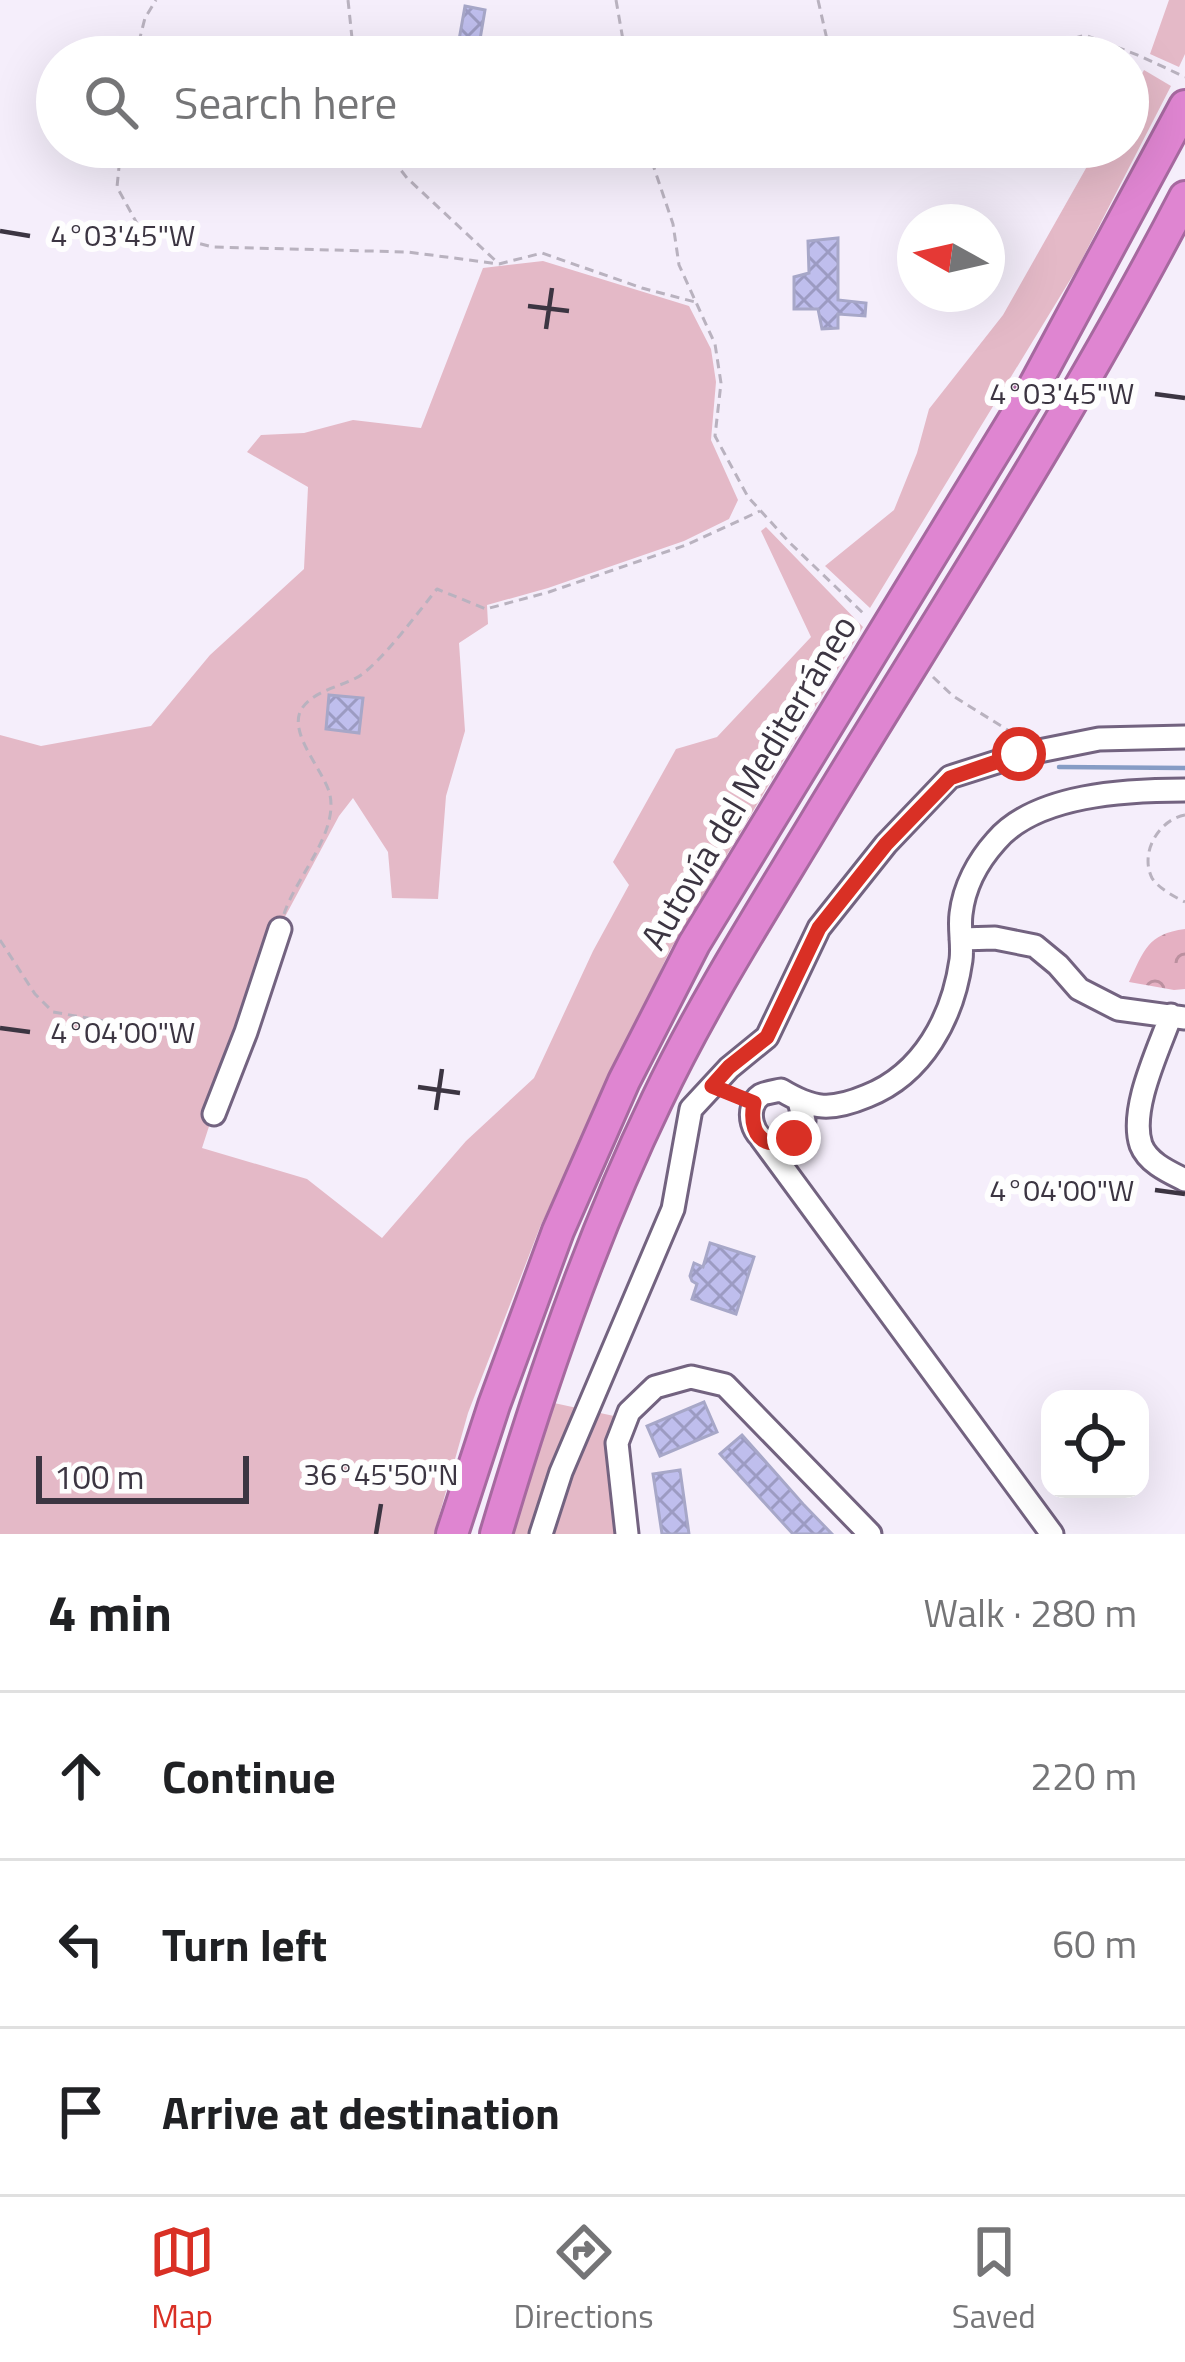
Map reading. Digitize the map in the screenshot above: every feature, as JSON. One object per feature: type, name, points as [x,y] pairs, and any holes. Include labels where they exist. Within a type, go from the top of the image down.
[{"type":"highway","name":"Autovía del Mediterráneo","points":[[452,1534],[558,1232],[624,1082],[684,963],[1032,389],[1185,106]]},
{"type":"highway","points":[[496,1534],[592,1248],[658,1098],[736,953],[1065,410],[1185,197]]},
{"type":"street","points":[[541,1534],[561,1472],[673,1209],[692,1109],[729,1067],[767,1037],[819,928],[886,844],[950,778],[1019,754],[1099,740],[1185,737]]},
{"type":"street","points":[[785,1168],[784,1152],[813,1112],[880,1091],[922,1058],[948,1014],[962,958],[961,913],[973,872],[998,837],[1037,810],[1080,799],[1185,790]]},
{"type":"street","points":[[214,1114],[280,929]]},
{"type":"street","points":[[961,939],[995,938],[1035,946],[1079,989],[1118,1009],[1178,1017],[1138,1115],[1142,1147],[1162,1169],[1185,1180]]},
{"type":"street","points":[[824,1108],[781,1090],[761,1095],[751,1118],[755,1131],[1052,1534]]},
{"type":"street","points":[[798,1132],[803,1109],[799,1101]]},
{"type":"street","points":[[755,1131],[774,1143],[798,1132]]},
{"type":"street","points":[[627,1534],[616,1443],[629,1412],[655,1388],[691,1377],[724,1385],[870,1534]]},
{"type":"path","points":[[140,36],[156,0]]},
{"type":"path","points":[[348,0],[352,36]]},
{"type":"path","points":[[616,0],[622,36]]},
{"type":"path","points":[[818,0],[826,36]]},
{"type":"path","points":[[1149,61],[1185,77]]},
{"type":"path","points":[[119,168],[117,188],[140,229],[213,248],[408,252],[499,264],[542,253],[642,289],[695,302]]},
{"type":"path","points":[[399,168],[499,264]]},
{"type":"path","points":[[653,168],[673,224],[679,265],[715,344],[721,383],[715,436],[748,497],[864,614]]},
{"type":"path","points":[[280,929],[290,897],[331,820],[330,793],[297,722],[302,706],[362,676],[437,589],[487,609],[686,545],[760,511]]},
{"type":"path","points":[[932,676],[953,696],[1040,751]]},
{"type":"path","points":[[1185,814],[1172,817],[1157,832],[1148,857],[1153,880],[1185,902]]},
{"type":"path","points":[[0,940],[35,994],[53,1012],[127,1025]]},
{"type":"shaded area","points":[[1169,0],[1185,0],[1185,54],[1179,67],[1150,54]]},
{"type":"shaded area","points":[[1149,73],[1171,86],[1149,129]]},
{"type":"shaded area","points":[[1086,168],[1129,168],[1078,267],[870,608],[825,566],[894,510],[929,409],[1005,312]]},
{"type":"shaded area","points":[[543,261],[689,306],[711,349],[716,382],[711,440],[738,500],[729,519],[684,541],[487,605],[488,624],[459,643],[465,731],[446,796],[438,899],[392,898],[388,852],[353,798],[265,954],[202,1148],[307,1179],[382,1238],[466,1141],[534,1078],[629,885],[613,862],[676,749],[717,737],[811,637],[761,531],[766,527],[863,627],[670,950],[540,1227],[468,1413],[434,1534],[0,1534],[0,735],[41,746],[151,726],[210,655],[304,569],[308,487],[247,452],[261,435],[304,433],[353,420],[421,428],[483,268]]},
{"type":"shaded area","points":[[554,1403],[614,1416],[605,1443],[616,1534],[510,1534]]},
{"type":"green space","points":[[1185,929],[1185,989],[1129,982],[1155,940]]},
{"type":"building","points":[[465,6],[485,10],[481,36],[460,36]]},
{"type":"building","points":[[838,238],[838,300],[866,303],[865,316],[838,314],[838,328],[822,329],[818,309],[794,309],[794,277],[809,273],[808,241]]},
{"type":"building","points":[[329,695],[363,698],[359,733],[326,729]]},
{"type":"building","points":[[710,1243],[754,1257],[736,1314],[692,1299],[697,1284],[690,1276],[694,1263],[703,1267]]},
{"type":"building","points":[[704,1402],[717,1432],[660,1456],[647,1426]]},
{"type":"building","points":[[742,1435],[832,1534],[793,1534],[720,1454]]},
{"type":"building","points":[[680,1470],[689,1534],[662,1534],[653,1474]]},
{"type":"waterway","points":[[1059,767],[1185,768]]},
{"type":"route","points":[[794,1138],[774,1143],[763,1139],[751,1118],[754,1103],[712,1086],[767,1037],[819,928],[886,844],[950,778],[1019,754]]}]
